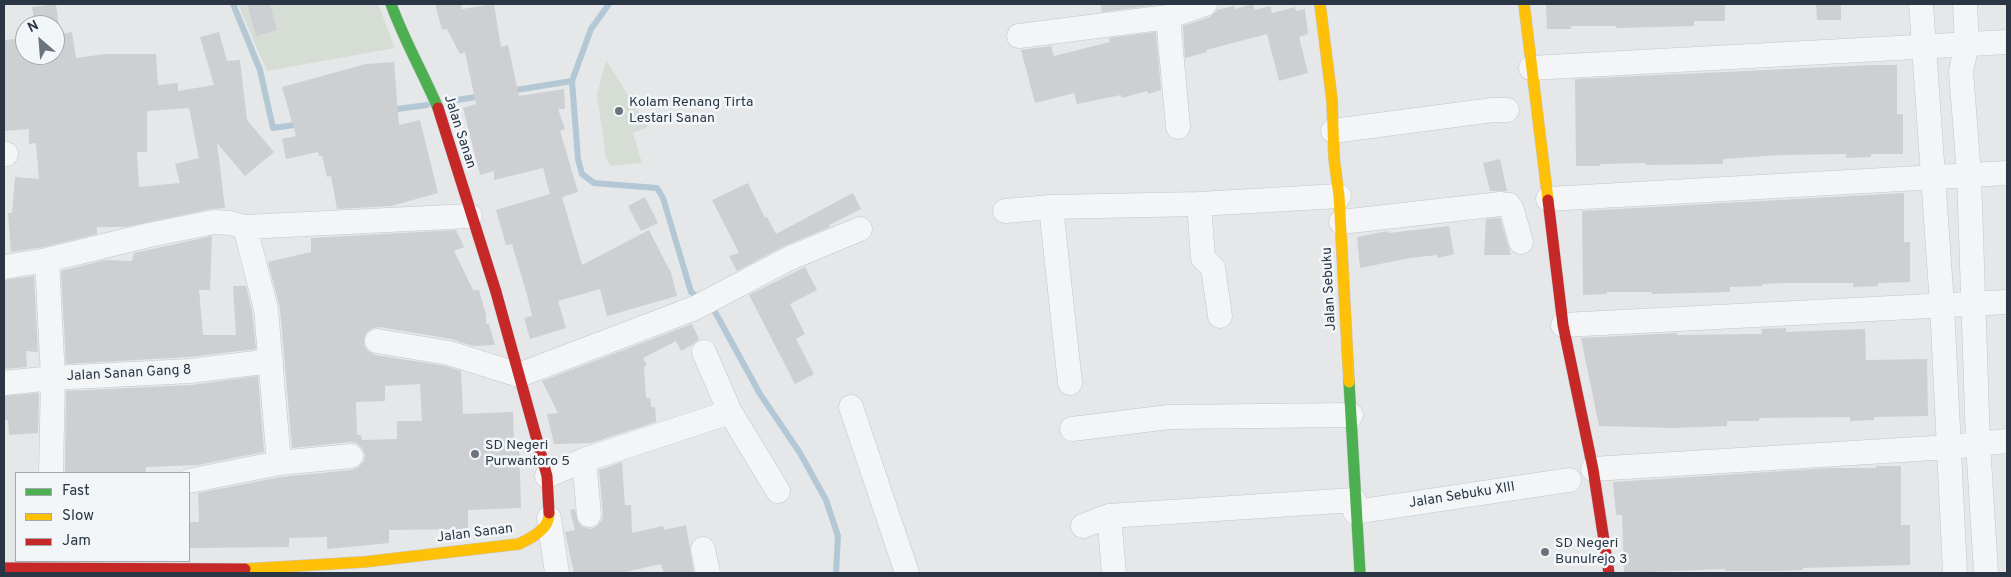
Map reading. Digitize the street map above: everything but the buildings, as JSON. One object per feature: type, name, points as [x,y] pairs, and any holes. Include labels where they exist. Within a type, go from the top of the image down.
[{"type":"street","name":"Jalan Sanan","points":[[4,568],[49,563],[175,565],[209,570],[347,569],[519,544],[536,536],[549,518],[547,476],[496,292],[470,216],[438,109],[421,69],[404,39],[391,4]]},
{"type":"street","points":[[1019,36],[1168,17],[1205,4]]},
{"type":"street","name":"Jalan Sebuku","points":[[1320,4],[1332,100],[1341,222],[1360,573]]},
{"type":"street","points":[[1524,4],[1563,325],[1582,424],[1593,469],[1610,573]]},
{"type":"street","points":[[1921,4],[1942,305],[1955,573]]},
{"type":"street","points":[[1965,4],[1967,44],[1961,71],[1969,175],[1978,443],[1986,573]]},
{"type":"street","points":[[1168,17],[1178,127]]},
{"type":"street","points":[[1531,68],[2007,42]]},
{"type":"street","points":[[1333,131],[1483,111],[1507,110]]},
{"type":"street","points":[[1548,199],[2007,173]]},
{"type":"street","points":[[1005,211],[1051,207],[1199,204],[1339,196]]},
{"type":"street","points":[[1199,204],[1203,258],[1213,268],[1220,316]]},
{"type":"street","points":[[1341,222],[1500,204],[1509,205],[1512,210],[1521,242]]},
{"type":"street","points":[[1051,207],[1070,383]]},
{"type":"street","points":[[4,267],[47,260],[149,235],[214,222],[230,223],[245,227],[470,216]]},
{"type":"street","points":[[245,227],[266,309],[279,463]]},
{"type":"street","points":[[376,340],[449,353],[519,375],[704,304],[790,258],[860,229]]},
{"type":"street","points":[[4,383],[53,378],[47,260]]},
{"type":"street","points":[[1563,325],[2007,302]]},
{"type":"street","points":[[704,352],[730,412],[778,491]]},
{"type":"street","name":"Jalan Sanan Gang 8","points":[[51,472],[53,378],[190,371],[270,361]]},
{"type":"street","points":[[852,407],[907,573]]},
{"type":"street","points":[[547,476],[584,460],[730,412]]},
{"type":"street","points":[[1072,429],[1169,417],[1351,415]]},
{"type":"street","points":[[1593,469],[1950,447],[2007,441]]},
{"type":"street","points":[[190,481],[279,463],[351,456]]},
{"type":"street","points":[[584,460],[589,515]]},
{"type":"street","name":"Jalan Sebuku XIII","points":[[1082,526],[1109,516],[1355,506],[1569,480]]},
{"type":"street","points":[[1109,516],[1114,573]]},
{"type":"street","points":[[549,518],[558,573]]},
{"type":"street","points":[[703,549],[708,573]]},
{"type":"shaded area","points":[[238,4],[378,4],[395,48],[267,71]]},
{"type":"shaded area","name":"Kolam Renang Tirta Lestari Sanan","points":[[606,60],[648,127],[633,133],[642,163],[610,166],[606,158],[597,95]]},
{"type":"waterway","points":[[233,4],[260,70],[273,128],[301,124]]},
{"type":"waterway","points":[[609,4],[591,29],[572,81],[578,159],[582,174],[594,183],[657,188],[663,198],[691,292],[700,299]]},
{"type":"waterway","points":[[510,91],[572,81]]},
{"type":"waterway","points":[[450,101],[483,96]]},
{"type":"waterway","points":[[390,110],[427,105]]},
{"type":"waterway","points":[[708,305],[714,310],[760,394],[800,453],[826,500],[838,536],[836,573]]},
{"type":"traffic: fast","points":[[391,4],[438,108]]},
{"type":"traffic: fast","points":[[1349,382],[1360,573]]},
{"type":"traffic: slow","points":[[1320,4],[1332,100],[1349,382]]},
{"type":"traffic: slow","points":[[1524,4],[1548,200]]},
{"type":"traffic: slow","points":[[245,569],[364,562],[519,544],[534,536],[543,528],[549,513]]},
{"type":"traffic: jam","points":[[438,108],[496,292],[547,476],[549,513]]},
{"type":"traffic: jam","points":[[1548,200],[1563,325],[1593,469],[1609,573]]},
{"type":"traffic: jam","points":[[4,568],[245,569]]},
{"type":"place","name":"Kolam Renang Tirta Lestari Sanan","points":[[619,111]]},
{"type":"place","name":"SD Negeri Purwantoro 5","points":[[475,454]]},
{"type":"place","name":"SD Negeri Bunulrejo 3","points":[[1545,552]]}]
